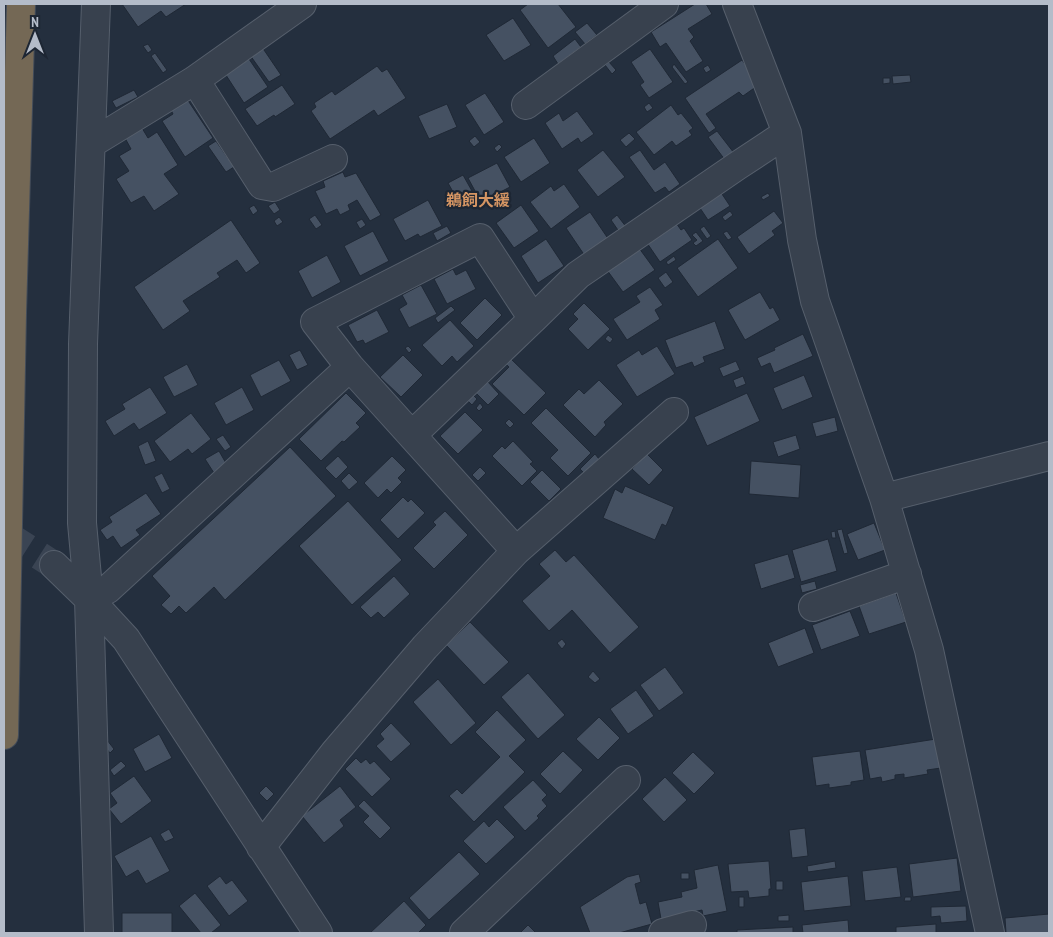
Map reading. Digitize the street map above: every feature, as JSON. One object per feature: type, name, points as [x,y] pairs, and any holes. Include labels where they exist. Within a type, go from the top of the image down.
[{"type":"highway","points":[[4,735],[12,323],[21,4]]},
{"type":"street","points":[[96,4],[83,344],[82,523],[90,599],[99,933]]},
{"type":"street","points":[[92,143],[195,80],[302,4]]},
{"type":"street","points":[[526,105],[664,4]]},
{"type":"street","points":[[736,4],[787,134],[802,240],[815,301],[884,498],[929,650],[990,933]]},
{"type":"street","points":[[195,80],[262,185],[273,187],[333,159]]},
{"type":"street","points":[[412,435],[578,275],[787,134]]},
{"type":"street","points":[[516,551],[350,367],[316,322],[480,238],[533,319]]},
{"type":"street","points":[[90,599],[108,589],[350,367]]},
{"type":"street","points":[[261,847],[335,752],[425,647],[516,551],[674,412]]},
{"type":"street","points":[[884,498],[1049,456]]},
{"type":"street","points":[[54,565],[90,599],[126,640],[318,933]]},
{"type":"street","points":[[813,607],[907,574]]},
{"type":"street","points":[[464,933],[626,780]]},
{"type":"street","points":[[663,933],[692,925]]},
{"type":"building","points":[[122,4],[186,4],[166,17],[161,11],[138,27]]},
{"type":"building","points":[[528,4],[558,4],[576,27],[548,48],[520,10]]},
{"type":"building","points":[[695,4],[706,4],[712,14],[688,29],[694,37],[690,41],[703,61],[686,72],[666,43],[660,47],[651,32]]},
{"type":"building","points":[[513,18],[531,45],[504,61],[486,35]]},
{"type":"building","points":[[587,23],[597,35],[585,44],[575,32]]},
{"type":"building","points":[[575,39],[581,47],[558,64],[553,56]]},
{"type":"building","points":[[148,44],[152,50],[148,53],[143,46]]},
{"type":"building","points":[[262,47],[281,75],[269,82],[250,55]]},
{"type":"building","points":[[650,49],[673,82],[649,98],[640,85],[644,82],[631,62]]},
{"type":"building","points":[[155,53],[167,70],[163,73],[151,56]]},
{"type":"building","points":[[249,59],[268,87],[244,103],[224,72],[236,68]]},
{"type":"building","points":[[742,60],[760,84],[743,96],[739,92],[706,114],[716,128],[709,133],[685,98]]},
{"type":"building","points":[[609,62],[616,70],[612,74],[605,65]]},
{"type":"building","points":[[674,64],[688,82],[685,84],[672,67]]},
{"type":"building","points":[[708,65],[711,70],[706,73],[703,68]]},
{"type":"building","points":[[377,66],[382,72],[387,69],[406,98],[378,116],[374,110],[330,139],[311,111],[316,107],[314,103],[332,91],[335,95]]},
{"type":"building","points":[[910,75],[911,82],[893,84],[892,76]]},
{"type":"building","points":[[883,78],[890,78],[890,83],[883,84]]},
{"type":"building","points":[[282,85],[295,104],[257,126],[245,109]]},
{"type":"building","points":[[134,90],[138,97],[116,108],[112,101]]},
{"type":"building","points":[[485,93],[504,122],[484,135],[465,105]]},
{"type":"building","points":[[187,99],[213,138],[185,157],[162,121],[173,114],[171,110]]},
{"type":"building","points":[[649,103],[653,108],[647,112],[644,107]]},
{"type":"building","points":[[447,104],[457,127],[429,139],[418,116]]},
{"type":"building","points":[[671,105],[678,115],[681,113],[693,128],[689,131],[692,135],[676,146],[672,141],[654,155],[636,132]]},
{"type":"building","points":[[577,111],[594,134],[581,143],[578,138],[562,149],[545,123],[559,113],[563,121]]},
{"type":"building","points":[[142,128],[148,138],[157,132],[178,165],[164,174],[179,194],[154,211],[144,196],[131,203],[116,179],[129,171],[119,156],[131,149],[125,138]]},
{"type":"building","points":[[717,131],[734,153],[725,160],[708,137]]},
{"type":"building","points":[[629,133],[635,139],[626,147],[620,140]]},
{"type":"building","points":[[475,136],[480,142],[474,147],[469,141]]},
{"type":"building","points":[[534,138],[550,163],[521,182],[504,157]]},
{"type":"building","points":[[216,141],[234,167],[226,172],[208,146]]},
{"type":"building","points":[[499,144],[502,147],[497,152],[494,148]]},
{"type":"building","points":[[603,150],[625,177],[598,197],[577,170]]},
{"type":"building","points":[[640,150],[654,170],[665,162],[680,184],[669,192],[665,187],[655,193],[629,157]]},
{"type":"building","points":[[497,163],[510,187],[481,202],[468,178]]},
{"type":"building","points":[[343,172],[345,177],[356,173],[381,215],[370,221],[357,200],[348,205],[350,210],[340,215],[337,209],[326,214],[315,191],[325,187],[323,181]]},
{"type":"building","points":[[463,175],[472,191],[457,199],[448,183]]},
{"type":"building","points":[[564,184],[580,207],[551,229],[530,202],[551,186],[554,191]]},
{"type":"building","points":[[720,191],[730,206],[708,220],[698,205]]},
{"type":"building","points":[[768,193],[770,196],[763,200],[761,197]]},
{"type":"building","points":[[428,200],[442,226],[420,237],[418,234],[405,241],[393,219]]},
{"type":"building","points":[[275,202],[280,210],[274,214],[268,206]]},
{"type":"building","points":[[254,205],[258,211],[253,215],[249,208]]},
{"type":"building","points":[[521,205],[539,231],[514,248],[496,223]]},
{"type":"building","points":[[730,211],[733,215],[725,221],[722,217]]},
{"type":"building","points":[[774,211],[783,223],[772,231],[775,235],[749,254],[737,237]]},
{"type":"building","points":[[590,212],[609,240],[585,256],[566,228]]},
{"type":"building","points":[[315,215],[322,225],[316,229],[309,219]]},
{"type":"building","points":[[617,215],[627,228],[620,233],[611,220]]},
{"type":"building","points":[[279,217],[283,222],[277,226],[274,221]]},
{"type":"building","points":[[362,219],[366,225],[360,229],[356,222]]},
{"type":"building","points":[[231,220],[260,263],[246,273],[237,260],[217,273],[220,277],[183,301],[190,311],[163,330],[134,287]]},
{"type":"building","points":[[674,220],[681,230],[684,228],[692,240],[660,262],[645,240]]},
{"type":"building","points":[[447,226],[451,233],[437,241],[433,233]]},
{"type":"building","points":[[704,226],[711,236],[707,239],[700,229]]},
{"type":"building","points":[[373,231],[389,261],[360,276],[344,246]]},
{"type":"building","points":[[727,231],[732,238],[728,240],[723,233]]},
{"type":"building","points":[[696,232],[703,241],[696,246],[693,243],[697,240],[692,235]]},
{"type":"building","points":[[546,239],[564,266],[538,283],[521,256]]},
{"type":"building","points":[[718,239],[738,268],[698,297],[677,268]]},
{"type":"building","points":[[639,248],[655,270],[623,292],[604,266]]},
{"type":"building","points":[[327,255],[341,282],[312,298],[298,271]]},
{"type":"building","points":[[674,256],[676,260],[668,265],[666,262]]},
{"type":"building","points":[[453,269],[456,275],[466,270],[476,289],[447,304],[434,279]]},
{"type":"building","points":[[666,272],[673,282],[665,288],[658,278]]},
{"type":"building","points":[[421,285],[437,314],[409,328],[399,309],[407,304],[402,295]]},
{"type":"building","points":[[650,287],[663,305],[655,310],[660,319],[627,340],[613,319],[640,302],[636,296]]},
{"type":"building","points":[[760,292],[770,309],[773,307],[780,320],[745,340],[728,310]]},
{"type":"building","points":[[485,298],[502,315],[477,340],[460,323]]},
{"type":"building","points":[[584,303],[610,329],[588,350],[568,329],[578,319],[573,314]]},
{"type":"building","points":[[451,306],[455,310],[438,323],[435,318]]},
{"type":"building","points":[[377,310],[389,332],[365,344],[363,340],[357,342],[348,325]]},
{"type":"building","points":[[450,320],[474,346],[457,362],[452,356],[442,366],[422,345]]},
{"type":"building","points":[[715,321],[725,349],[703,357],[705,362],[694,367],[692,362],[676,368],[665,340]]},
{"type":"building","points":[[803,334],[813,356],[774,373],[770,363],[761,367],[757,358]]},
{"type":"building","points":[[608,335],[613,339],[610,343],[605,339]]},
{"type":"building","points":[[408,346],[412,350],[409,353],[405,348]]},
{"type":"building","points":[[657,346],[675,374],[637,397],[616,365],[639,350],[642,355]]},
{"type":"building","points":[[300,350],[308,365],[297,370],[289,355]]},
{"type":"building","points":[[403,355],[423,375],[401,397],[380,377]]},
{"type":"building","points":[[511,359],[546,393],[524,415],[492,384],[509,367],[506,364]]},
{"type":"building","points":[[279,360],[291,381],[261,397],[250,375]]},
{"type":"building","points":[[736,361],[740,370],[723,377],[719,368]]},
{"type":"building","points":[[187,364],[198,385],[174,397],[163,377]]},
{"type":"building","points":[[804,375],[813,397],[782,410],[773,388]]},
{"type":"building","points":[[743,376],[746,384],[736,388],[733,380]]},
{"type":"building","points":[[599,380],[623,404],[604,422],[606,425],[595,437],[563,405],[579,389],[584,394]]},
{"type":"building","points":[[488,382],[499,394],[488,405],[476,393]]},
{"type":"building","points":[[150,387],[167,413],[139,430],[134,423],[114,436],[105,421],[125,409],[122,404]]},
{"type":"building","points":[[242,387],[254,410],[226,425],[214,403]]},
{"type":"building","points":[[346,393],[366,413],[356,423],[360,427],[321,461],[299,439]]},
{"type":"building","points":[[747,393],[760,421],[707,446],[694,417]]},
{"type":"building","points":[[473,395],[477,399],[472,405],[468,401]]},
{"type":"building","points":[[480,403],[483,407],[479,411],[476,408]]},
{"type":"building","points":[[546,408],[591,453],[568,476],[550,458],[558,450],[531,423]]},
{"type":"building","points":[[465,412],[483,430],[458,454],[440,436]]},
{"type":"building","points":[[191,413],[211,439],[192,454],[188,449],[170,462],[154,441]]},
{"type":"building","points":[[835,417],[838,431],[816,437],[812,423]]},
{"type":"building","points":[[509,419],[514,424],[510,428],[505,423]]},
{"type":"building","points":[[223,435],[231,447],[225,451],[216,439]]},
{"type":"building","points":[[796,435],[800,449],[778,457],[773,442]]},
{"type":"building","points":[[148,441],[156,461],[145,465],[138,446]]},
{"type":"building","points":[[513,441],[533,462],[530,464],[537,471],[522,486],[492,456],[502,446],[505,449]]},
{"type":"building","points":[[290,447],[336,496],[225,600],[214,587],[186,613],[179,606],[171,614],[161,605],[170,596],[152,576]]},
{"type":"building","points":[[219,451],[227,465],[214,473],[205,459]]},
{"type":"building","points":[[595,454],[599,459],[584,473],[580,469]]},
{"type":"building","points":[[647,454],[663,470],[649,485],[632,469]]},
{"type":"building","points":[[338,456],[348,467],[336,479],[325,468]]},
{"type":"building","points":[[392,456],[406,470],[398,478],[402,482],[391,493],[387,489],[378,498],[364,483]]},
{"type":"building","points":[[751,461],[801,465],[799,498],[749,494]]},
{"type":"building","points":[[480,467],[486,473],[478,481],[472,475]]},
{"type":"building","points":[[542,470],[561,489],[549,501],[530,482]]},
{"type":"building","points":[[162,473],[170,489],[162,493],[154,477]]},
{"type":"building","points":[[349,473],[358,482],[349,490],[341,481]]},
{"type":"building","points":[[625,486],[674,507],[666,526],[662,524],[655,540],[603,518],[615,489],[622,493]]},
{"type":"building","points":[[146,493],[161,514],[136,530],[140,535],[121,548],[113,536],[107,540],[100,530],[112,522],[109,517]]},
{"type":"building","points":[[403,497],[408,502],[411,499],[425,513],[398,539],[380,520]]},
{"type":"building","points":[[348,501],[402,560],[352,605],[299,546]]},
{"type":"building","points":[[445,511],[468,535],[434,569],[413,548],[436,525],[433,522]]},
{"type":"building","points":[[874,523],[885,550],[858,560],[847,534]]},
{"type":"building","points":[[842,529],[848,553],[844,554],[837,530]]},
{"type":"building","points":[[835,531],[836,538],[832,538],[831,532]]},
{"type":"building","points":[[828,539],[837,571],[801,582],[792,550]]},
{"type":"building","points":[[555,550],[566,562],[574,555],[639,627],[610,653],[572,610],[549,631],[522,601],[550,576],[539,564]]},
{"type":"building","points":[[788,554],[795,578],[761,589],[754,564]]},
{"type":"building","points":[[394,576],[410,594],[384,618],[378,612],[371,618],[360,607]]},
{"type":"building","points":[[815,581],[817,589],[802,593],[800,585]]},
{"type":"building","points":[[896,593],[906,622],[869,634],[859,606]]},
{"type":"building","points":[[850,611],[860,636],[821,650],[812,625]]},
{"type":"building","points":[[470,622],[509,662],[484,685],[446,645]]},
{"type":"building","points":[[805,628],[814,653],[778,667],[768,643]]},
{"type":"building","points":[[562,639],[566,644],[562,649],[557,643]]},
{"type":"building","points":[[665,667],[684,693],[659,711],[640,685]]},
{"type":"building","points":[[593,671],[600,679],[595,683],[588,677]]},
{"type":"building","points":[[528,673],[565,715],[538,739],[501,697]]},
{"type":"building","points":[[438,679],[476,723],[451,745],[413,702]]},
{"type":"building","points":[[636,690],[654,716],[628,734],[610,709]]},
{"type":"building","points":[[497,710],[526,740],[509,756],[525,772],[474,822],[449,796],[457,789],[462,794],[500,757],[475,732]]},
{"type":"building","points":[[599,717],[620,738],[598,760],[576,739]]},
{"type":"building","points":[[391,723],[411,744],[391,762],[376,746],[384,739],[380,734]]},
{"type":"building","points":[[159,734],[172,758],[145,772],[133,749]]},
{"type":"building","points":[[936,739],[941,768],[927,770],[928,774],[904,778],[904,774],[895,775],[895,779],[882,782],[881,777],[870,779],[865,750]]},
{"type":"building","points":[[107,740],[114,749],[110,753],[102,743]]},
{"type":"building","points":[[563,751],[583,770],[560,794],[540,774]]},
{"type":"building","points":[[860,751],[864,780],[851,782],[851,785],[829,788],[829,784],[816,786],[812,757]]},
{"type":"building","points":[[693,752],[715,773],[694,794],[672,773]]},
{"type":"building","points":[[356,758],[361,763],[366,759],[370,764],[374,761],[391,779],[372,797],[345,769]]},
{"type":"building","points":[[121,761],[126,766],[114,776],[110,770]]},
{"type":"building","points":[[134,776],[152,801],[121,824],[109,809],[117,803],[110,793]]},
{"type":"building","points":[[665,777],[687,800],[664,822],[642,799]]},
{"type":"building","points":[[533,780],[547,795],[542,800],[547,806],[537,816],[539,818],[525,831],[503,807]]},
{"type":"building","points":[[266,786],[274,794],[267,801],[259,793]]},
{"type":"building","points":[[340,786],[356,807],[340,820],[344,826],[324,843],[302,816]]},
{"type":"building","points":[[364,800],[391,828],[380,839],[363,822],[369,816],[358,806]]},
{"type":"building","points":[[497,819],[515,837],[486,864],[463,841],[484,821],[489,827]]},
{"type":"building","points":[[805,828],[808,856],[792,858],[789,830]]},
{"type":"building","points":[[169,829],[174,838],[165,842],[160,834]]},
{"type":"building","points":[[151,836],[170,871],[146,884],[138,870],[126,877],[114,856]]},
{"type":"building","points":[[459,852],[480,874],[429,920],[409,898]]},
{"type":"building","points":[[957,858],[961,891],[913,897],[909,864]]},
{"type":"building","points":[[769,861],[771,889],[769,889],[769,896],[749,898],[748,891],[731,892],[728,864]]},
{"type":"building","points":[[835,861],[836,868],[808,872],[807,866]]},
{"type":"building","points":[[718,865],[727,911],[703,916],[702,910],[661,919],[658,902],[682,897],[681,892],[697,888],[694,870]]},
{"type":"building","points":[[897,867],[901,897],[865,901],[862,871]]},
{"type":"building","points":[[681,873],[689,873],[689,879],[681,879]]},
{"type":"building","points":[[639,874],[641,882],[635,884],[640,904],[646,902],[652,924],[619,933],[590,933],[580,907],[627,877]]},
{"type":"building","points":[[220,876],[226,884],[232,880],[248,901],[229,916],[207,886]]},
{"type":"building","points":[[848,876],[851,906],[804,911],[801,882]]},
{"type":"building","points":[[776,881],[783,881],[783,890],[776,890]]},
{"type":"building","points":[[195,893],[221,925],[211,933],[201,933],[179,906]]},
{"type":"building","points":[[739,897],[744,897],[744,907],[739,907]]},
{"type":"building","points":[[905,897],[911,897],[911,901],[904,901]]},
{"type":"building","points":[[404,901],[426,925],[418,933],[370,933]]},
{"type":"building","points":[[966,906],[967,921],[941,923],[940,916],[931,917],[931,907]]},
{"type":"building","points":[[122,913],[172,913],[172,933],[122,933]]},
{"type":"building","points":[[1049,914],[1049,933],[1006,933],[1005,918]]},
{"type":"building","points":[[789,915],[789,921],[778,921],[778,916]]},
{"type":"building","points":[[848,920],[849,933],[803,933],[802,925]]},
{"type":"building","points":[[936,924],[936,933],[896,933],[896,927]]},
{"type":"building","points":[[528,925],[536,933],[520,933]]},
{"type":"building","points":[[793,927],[793,933],[737,933],[737,930]]},
{"type":"tunnel","points":[[4,533],[54,565]]},
{"type":"district","name":"鵜飼大緩","points":[[478,200]]}]
